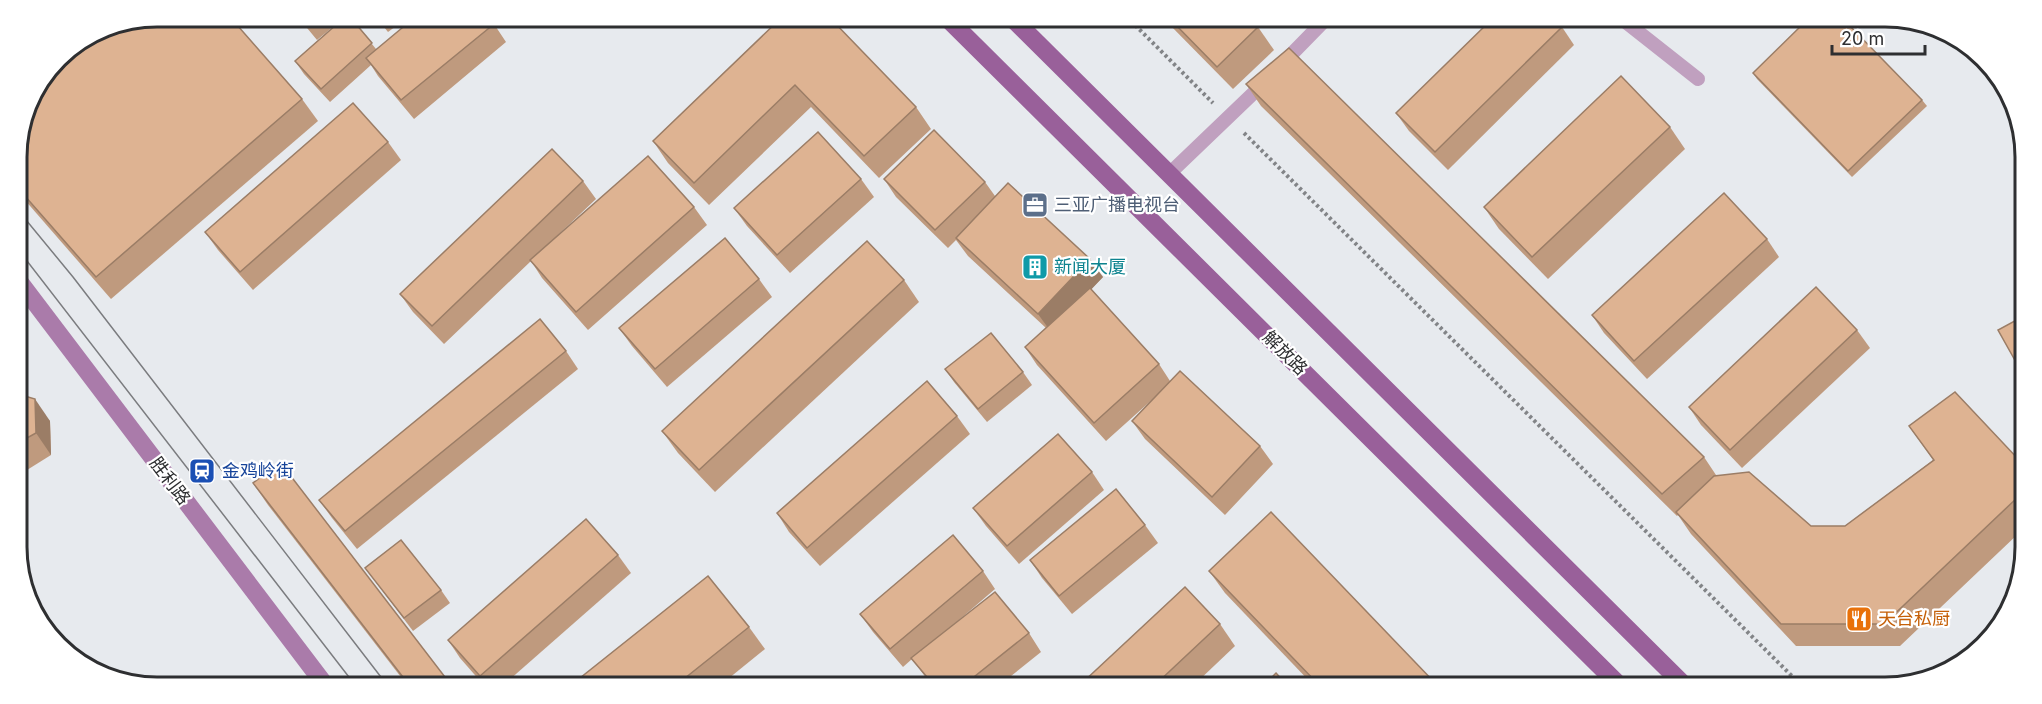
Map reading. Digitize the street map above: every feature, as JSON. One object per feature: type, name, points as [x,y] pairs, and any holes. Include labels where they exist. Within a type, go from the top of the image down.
[{"type":"main road","name":"解放路","points":[[956,27],[1611,677]]},
{"type":"main road","points":[[1021,27],[1676,677]]},
{"type":"street","name":"胜利路","points":[[27,292],[319,677]]},
{"type":"lane","points":[[1169,174],[1229,118],[1318,27]]},
{"type":"lane","points":[[1633,27],[1698,79]]},
{"type":"path","points":[[1137,27],[1793,677]]},
{"type":"building","points":[[157,27],[239,27],[302,99],[96,277],[27,198],[28,140],[31,123],[44,92],[71,59],[92,44],[123,31]]},
{"type":"building","points":[[334,27],[358,27],[372,43],[321,89],[295,61]]},
{"type":"building","points":[[403,27],[490,27],[401,100],[366,58]]},
{"type":"building","points":[[772,27],[839,27],[916,107],[864,156],[795,85],[694,183],[653,141]]},
{"type":"building","points":[[1178,27],[1258,27],[1217,67]]},
{"type":"building","points":[[1484,27],[1562,27],[1435,152],[1396,113]]},
{"type":"building","points":[[1800,27],[1851,27],[1922,100],[1848,171],[1753,73]]},
{"type":"building","points":[[1289,48],[1704,457],[1662,494],[1246,84]]},
{"type":"building","points":[[1621,76],[1670,127],[1532,257],[1484,207]]},
{"type":"building","points":[[353,103],[388,142],[240,272],[205,232]]},
{"type":"building","points":[[934,130],[985,182],[935,230],[884,179]]},
{"type":"building","points":[[818,132],[861,179],[777,255],[734,208]]},
{"type":"building","points":[[552,149],[583,181],[432,326],[400,294]]},
{"type":"building","points":[[648,156],[694,207],[576,312],[530,260]]},
{"type":"building","name":"新闻大厦","points":[[1008,183],[1090,259],[1038,314],[956,238]]},
{"type":"building","points":[[1724,193],[1767,239],[1634,361],[1592,315]]},
{"type":"building","points":[[725,238],[759,279],[655,369],[619,328]]},
{"type":"building","points":[[867,241],[904,280],[699,470],[662,431]]},
{"type":"building","points":[[1816,287],[1857,330],[1730,450],[1689,407]]},
{"type":"building","points":[[1090,288],[1159,364],[1094,423],[1025,347]]},
{"type":"building","points":[[540,319],[566,351],[345,531],[319,500]]},
{"type":"building","points":[[2015,321],[2015,360],[1998,330]]},
{"type":"building","points":[[991,333],[1023,372],[978,409],[945,369]]},
{"type":"building","points":[[1180,371],[1260,446],[1212,497],[1132,421]]},
{"type":"building","points":[[927,381],[957,416],[807,548],[777,513]]},
{"type":"building","points":[[1955,392],[2015,456],[2015,500],[1884,624],[1781,624],[1676,512],[1714,476],[1749,472],[1811,526],[1845,526],[1934,460],[1909,426]]},
{"type":"building","points":[[27,397],[35,399],[36,433],[27,438]]},
{"type":"building","points":[[1058,434],[1092,472],[1007,546],[973,508]]},
{"type":"building","points":[[280,462],[445,677],[403,677],[253,483]]},
{"type":"building","points":[[1116,489],[1145,525],[1059,596],[1030,560]]},
{"type":"building","points":[[1271,512],[1429,677],[1311,677],[1209,571]]},
{"type":"building","points":[[586,519],[618,555],[480,676],[448,640]]},
{"type":"building","points":[[953,535],[983,571],[890,649],[860,614]]},
{"type":"building","points":[[401,540],[441,590],[404,618],[365,568]]},
{"type":"building","points":[[708,576],[749,627],[686,677],[581,677]]},
{"type":"building","points":[[1185,587],[1220,624],[1163,677],[1089,677]]},
{"type":"building","points":[[995,592],[1029,633],[974,677],[927,677],[911,658]]},
{"type":"tram line","points":[[27,221],[73,277],[381,677]]},
{"type":"tram line","points":[[27,261],[349,677]]},
{"type":"place","name":"三亚广播电视台","points":[[1035,205]]},
{"type":"place","name":"新闻大厦","points":[[1035,267]]},
{"type":"place","name":"金鸡岭街","points":[[202,471]]},
{"type":"place","name":"天台私厨","points":[[1859,619]]}]
